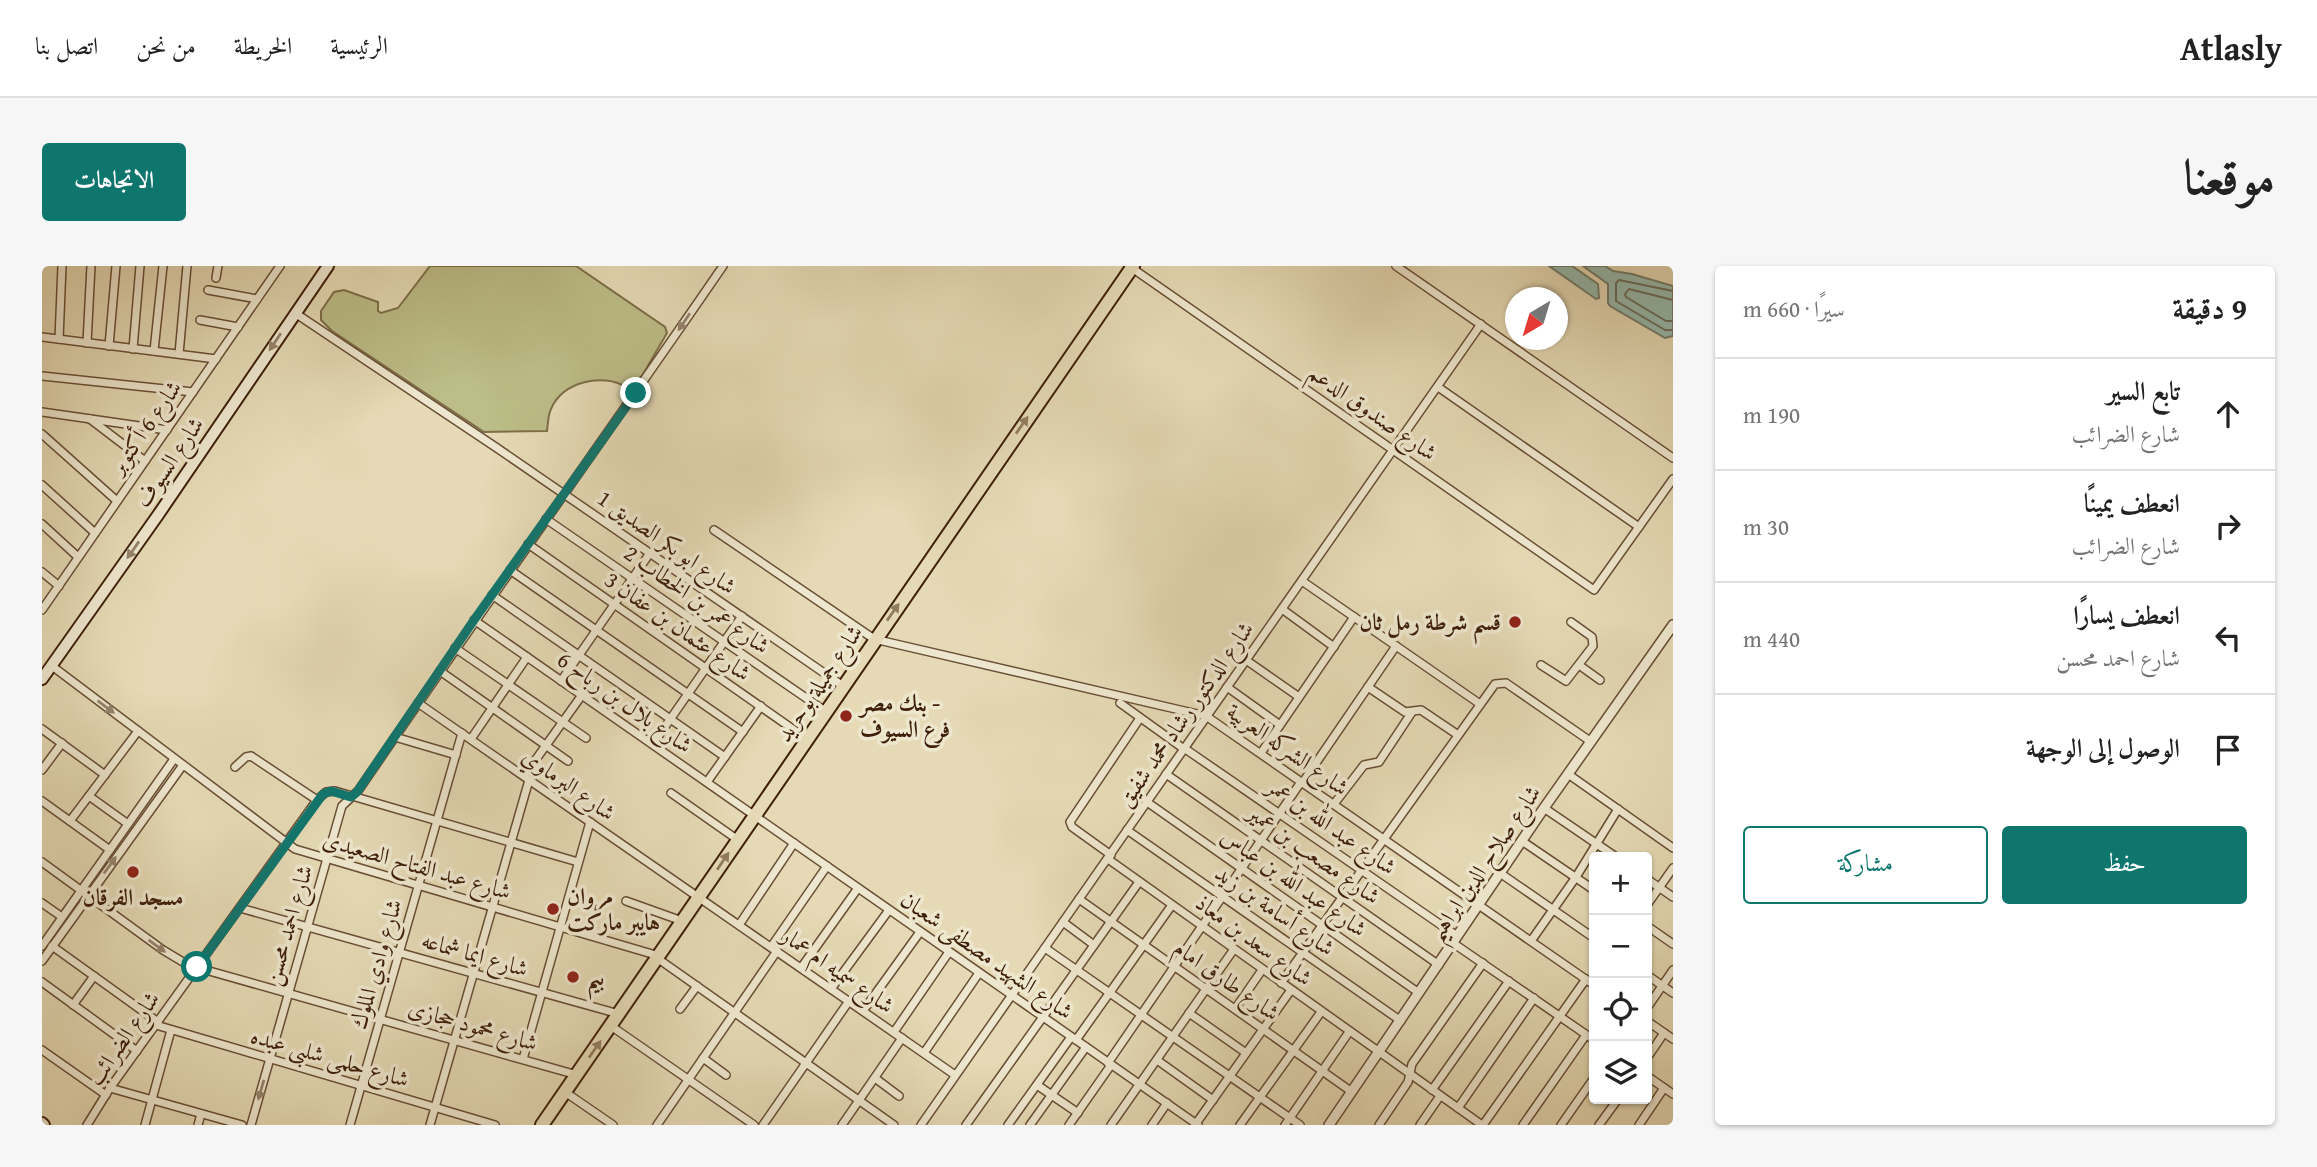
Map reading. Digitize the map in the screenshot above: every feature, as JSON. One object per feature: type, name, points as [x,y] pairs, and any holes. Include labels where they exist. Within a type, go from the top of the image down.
[{"type":"main road","name":"شارع السيوف","points":[[42,679],[328,266]]},
{"type":"main road","name":"شارع جميلة بوحريد","points":[[542,1125],[1131,266]]},
{"type":"street","points":[[59,339],[62,266]]},
{"type":"street","points":[[87,343],[91,266]]},
{"type":"street","points":[[110,346],[116,266]]},
{"type":"street","points":[[133,349],[140,266]]},
{"type":"street","points":[[154,351],[163,266]]},
{"type":"street","points":[[179,354],[187,266]]},
{"type":"street","points":[[216,278],[218,266]]},
{"type":"street","name":"شارع 6 أكتوبر","points":[[42,610],[280,266]]},
{"type":"street","name":"شارع احمد محسن","points":[[251,1125],[340,810],[357,792],[474,620],[723,266]]},
{"type":"street","name":"شارع صندوق الدعم","points":[[1131,266],[1594,590],[1639,527]]},
{"type":"street","points":[[1396,266],[1673,458]]},
{"type":"street","points":[[208,290],[257,299]]},
{"type":"street","name":"شارع ابو بكر الصديق 1","points":[[295,313],[843,686]]},
{"type":"street","points":[[200,320],[238,327]]},
{"type":"street","name":"شارع الدكتور رشاد محمد شفيق","points":[[920,1125],[1481,324]]},
{"type":"street","points":[[42,337],[216,359]]},
{"type":"street","points":[[42,376],[193,392]]},
{"type":"street","points":[[1438,387],[1639,527],[1673,479]]},
{"type":"street","points":[[42,412],[167,430]]},
{"type":"street","points":[[89,419],[145,461]]},
{"type":"street","points":[[42,435],[117,501]]},
{"type":"street","points":[[42,485],[95,533]]},
{"type":"street","name":"شارع عمر بن الخطاب 2","points":[[546,519],[825,712]]},
{"type":"street","points":[[42,524],[78,557]]},
{"type":"street","points":[[714,530],[874,639]]},
{"type":"street","name":"شارع عثمان بن عفان 3","points":[[528,544],[807,738]]},
{"type":"street","points":[[561,681],[650,553]]},
{"type":"street","points":[[510,569],[743,732]]},
{"type":"street","points":[[42,572],[59,586]]},
{"type":"street","points":[[1302,581],[1480,704]]},
{"type":"street","points":[[492,595],[725,757]]},
{"type":"street","points":[[1282,609],[1334,647]]},
{"type":"street","points":[[653,744],[742,616]]},
{"type":"street","points":[[1261,753],[1354,617]]},
{"type":"street","name":"شارع بلال بن رباح 6","points":[[474,620],[754,816]]},
{"type":"street","points":[[1541,665],[1566,681],[1579,665],[1594,641],[1571,622]]},
{"type":"street","name":"شارع صلاح الدين ابراهيم","points":[[1334,1123],[1352,1092],[1544,808],[1673,625]]},
{"type":"street","name":"شارع الشركه العربية","points":[[874,639],[1206,716],[1589,980]]},
{"type":"street","points":[[1069,1125],[1141,1014],[1396,646]]},
{"type":"street","points":[[455,648],[586,738]]},
{"type":"street","points":[[471,739],[527,657]]},
{"type":"street","points":[[1246,660],[1299,697]]},
{"type":"street","points":[[1579,665],[1600,680]]},
{"type":"street","name":"شارع عبد الفتاح الصعيدى","points":[[52,666],[295,849],[658,957],[894,1125]]},
{"type":"street","points":[[440,671],[568,761]]},
{"type":"street","points":[[1281,983],[1495,684],[1503,682],[1590,741]]},
{"type":"street","points":[[1227,687],[1280,725]]},
{"type":"street","points":[[1368,687],[1405,712],[1418,709],[1423,711],[1458,735]]},
{"type":"street","points":[[430,1125],[511,843],[526,778],[582,695]]},
{"type":"street","name":"شارع البرماوي","points":[[418,703],[699,897]]},
{"type":"street","name":"شارع عبد الله بن عمر","points":[[1120,703],[1362,871],[1483,963],[1587,1035]]},
{"type":"street","points":[[708,782],[761,706]]},
{"type":"street","points":[[1334,804],[1361,767],[1379,762],[1412,712]]},
{"type":"street","name":"شارع سعد بن معاذ","points":[[1140,718],[1070,822],[1072,827],[1172,905],[1482,1125]]},
{"type":"street","points":[[42,729],[105,775]]},
{"type":"street","points":[[70,821],[138,731]]},
{"type":"street","name":"شارع وادي الملوك","points":[[350,1125],[462,733]]},
{"type":"street","points":[[395,737],[456,755]]},
{"type":"street","points":[[42,770],[62,743]]},
{"type":"street","points":[[234,767],[251,756],[317,800],[331,791],[578,862]]},
{"type":"street","points":[[42,946],[174,759]]},
{"type":"street","points":[[42,961],[183,765]]},
{"type":"street","name":"شارع مصعب بن عمير","points":[[1166,774],[1438,965]]},
{"type":"street","points":[[1568,774],[1673,848]]},
{"type":"street","points":[[671,793],[738,840]]},
{"type":"street","points":[[89,796],[128,824]]},
{"type":"street","name":"شارع الضرائب","points":[[87,1125],[317,800]]},
{"type":"street","points":[[42,801],[110,850]]},
{"type":"street","name":"شارع عبد الله بن عباس","points":[[1147,802],[1419,993]]},
{"type":"street","points":[[1544,808],[1608,852]]},
{"type":"street","points":[[1531,941],[1576,877],[1618,809]]},
{"type":"street","name":"شارع الشهيد مصطفى شعبان","points":[[754,816],[1197,1125]]},
{"type":"street","points":[[523,1059],[590,822]]},
{"type":"street","name":"شارع أسامة بن زيد","points":[[1127,830],[1401,1021]]},
{"type":"street","points":[[1522,841],[1589,886]]},
{"type":"street","points":[[739,925],[794,843]]},
{"type":"street","name":"شارع محمود حجازى","points":[[42,863],[180,961],[577,1074]]},
{"type":"street","points":[[657,1125],[735,1013],[827,866]]},
{"type":"street","points":[[1652,898],[1673,868]]},
{"type":"street","points":[[1500,873],[1589,935]]},
{"type":"street","points":[[966,1125],[1139,881]]},
{"type":"street","points":[[1652,883],[1673,897]]},
{"type":"street","points":[[801,968],[858,888]]},
{"type":"street","name":"شارع سميه ام عمار","points":[[699,897],[955,1075]]},
{"type":"street","name":"شارع طارق امام","points":[[1079,899],[1352,1092]]},
{"type":"street","points":[[626,901],[682,921]]},
{"type":"street","points":[[42,903],[62,917]]},
{"type":"street","points":[[1008,1125],[1037,1084],[1110,993],[1172,905]]},
{"type":"street","name":"شارع ايما شماعه","points":[[240,908],[619,1014]]},
{"type":"street","points":[[831,989],[889,910]]},
{"type":"street","points":[[1063,922],[1094,945]]},
{"type":"street","points":[[1652,929],[1673,944]]},
{"type":"street","points":[[863,1011],[920,932]]},
{"type":"street","points":[[52,946],[157,1024]]},
{"type":"street","points":[[1045,947],[1260,1097],[1287,1121],[1300,1125]]},
{"type":"street","points":[[1111,1125],[1234,949]]},
{"type":"street","points":[[894,1032],[950,952]]},
{"type":"street","points":[[1379,1125],[1408,1082],[1412,1064],[1483,963]]},
{"type":"street","points":[[1234,1009],[1262,970]]},
{"type":"street","points":[[1652,1000],[1673,970]]},
{"type":"street","points":[[924,1053],[979,973]]},
{"type":"street","points":[[73,1005],[94,976]]},
{"type":"street","points":[[1652,978],[1673,993]]},
{"type":"street","points":[[1432,1090],[1509,981]]},
{"type":"street","points":[[42,982],[137,1051]]},
{"type":"street","points":[[1482,1125],[1560,1016],[1589,983]]},
{"type":"street","points":[[680,1009],[697,986]]},
{"type":"street","points":[[1197,1125],[1291,990]]},
{"type":"street","points":[[1458,1108],[1534,998]]},
{"type":"street","points":[[763,1125],[849,1001]]},
{"type":"street","points":[[1240,1125],[1321,1012]]},
{"type":"street","points":[[1189,1013],[1246,1053]]},
{"type":"street","name":"شارع حلمى شلبى عبده","points":[[157,1024],[495,1125]]},
{"type":"street","points":[[1652,1025],[1673,1039]]},
{"type":"street","points":[[611,1026],[754,1125]]},
{"type":"street","points":[[145,1125],[172,1030]]},
{"type":"street","points":[[1287,1121],[1349,1032]]},
{"type":"street","points":[[1652,1051],[1664,1033]]},
{"type":"street","points":[[1523,1125],[1587,1035]]},
{"type":"street","points":[[843,1125],[902,1038]]},
{"type":"street","points":[[1030,1125],[1086,1047]]},
{"type":"street","points":[[42,1049],[108,1092],[152,1100],[242,1125]]},
{"type":"street","points":[[703,1058],[726,1074]]},
{"type":"street","points":[[1157,1060],[1213,1100]]},
{"type":"street","points":[[875,1078],[899,1096]]},
{"type":"street","points":[[1652,1080],[1673,1094]]},
{"type":"street","points":[[1037,1084],[1078,1113]]},
{"type":"street","points":[[1561,1125],[1589,1085]]},
{"type":"street","points":[[1639,1125],[1664,1088]]},
{"type":"street","points":[[565,1091],[613,1125]]},
{"type":"street","points":[[1420,1125],[1440,1096]]},
{"type":"street","points":[[1152,1125],[1167,1104]]},
{"type":"street","points":[[1600,1125],[1615,1104]]},
{"type":"street","points":[[198,1125],[204,1114]]},
{"type":"street","points":[[204,1114],[209,1125]]},
{"type":"green space","points":[[430,266],[576,266],[665,327],[667,333],[642,376],[626,387],[595,380],[574,386],[565,392],[551,409],[547,431],[484,432],[332,331],[321,320],[321,311],[334,292],[344,290],[378,302],[378,311],[381,313],[398,308]]},
{"type":"water","points":[[1549,266],[1572,266],[1598,284],[1599,298],[1596,299]]},
{"type":"water","points":[[1583,266],[1605,266],[1613,271],[1673,286],[1673,336],[1665,338],[1610,306],[1608,284]]},
{"type":"place","name":"قسم شرطة رمل ثان","points":[[1515,622]]},
{"type":"place","name":"بنك مصر - فرع السيوف","points":[[846,716]]},
{"type":"place","name":"مسجد الفرقان","points":[[133,872]]},
{"type":"place","name":"مروان هايبر ماركت","points":[[553,909]]},
{"type":"place","name":"بيم","points":[[573,977]]},
{"type":"route","points":[[197,967],[317,800],[326,792],[351,797],[357,792],[474,620],[636,393]]}]
